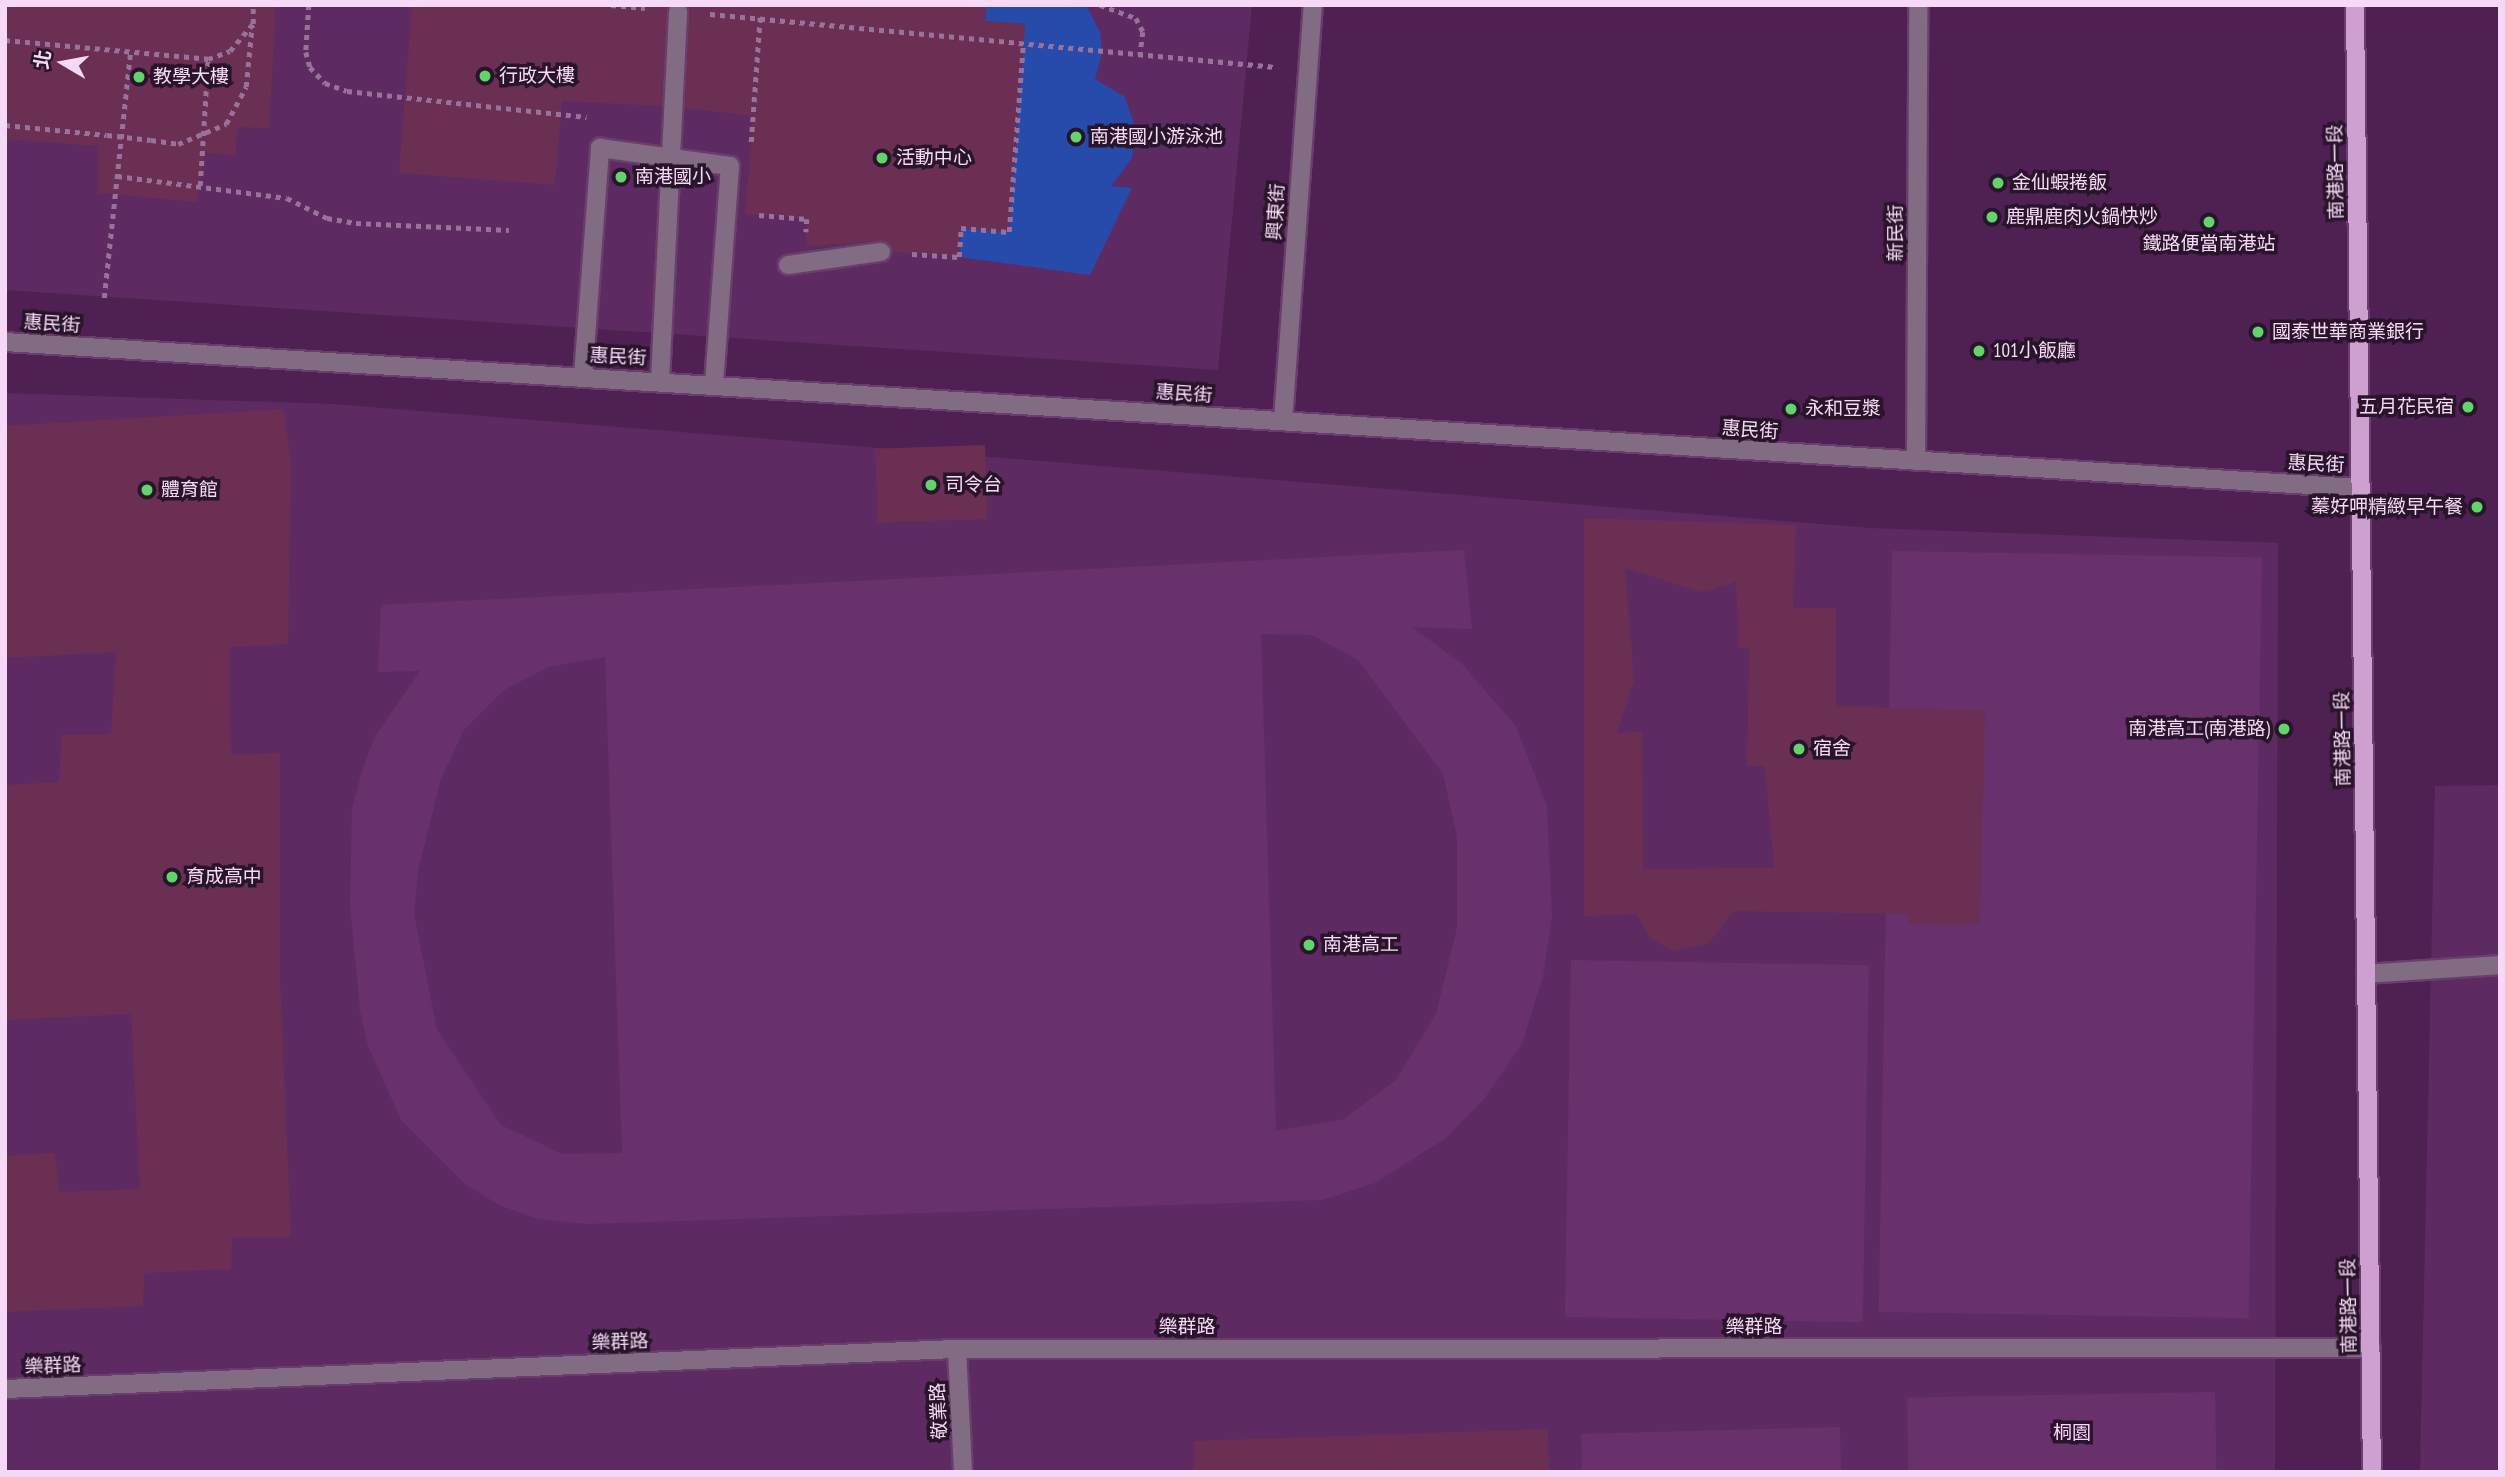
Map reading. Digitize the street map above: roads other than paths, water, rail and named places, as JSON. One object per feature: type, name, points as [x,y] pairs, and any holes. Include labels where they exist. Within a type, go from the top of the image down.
[{"type":"main road","name":"南港路一段","points":[[2355,5],[2372,1472]]},
{"type":"street","name":"興東街","points":[[1283,421],[1312,5]]},
{"type":"street","name":"新民街","points":[[1916,461],[1918,5]]},
{"type":"street","points":[[660,381],[678,12]]},
{"type":"street","points":[[583,376],[600,149],[730,166],[714,385]]},
{"type":"street","points":[[788,265],[881,251]]},
{"type":"street","name":"惠民街","points":[[5,342],[2360,488]]},
{"type":"street","points":[[2366,974],[2500,965]]},
{"type":"street","name":"樂群路","points":[[5,1389],[957,1349],[2371,1348]]},
{"type":"street","name":"敬業路","points":[[957,1349],[963,1472]]},
{"type":"water","name":"南港國小游泳池","points":[[986,5],[1086,5],[1100,32],[1102,53],[1095,79],[1125,97],[1135,127],[1132,158],[1111,186],[1132,188],[1090,275],[959,257],[961,228],[1009,231],[1025,24],[985,21]]},
{"type":"place","name":"行政大樓","points":[[485,76]]},
{"type":"place","name":"教學大樓","points":[[139,77]]},
{"type":"place","name":"南港國小游泳池","points":[[1076,137]]},
{"type":"place","name":"活動中心","points":[[882,158]]},
{"type":"place","name":"南港國小","points":[[621,177]]},
{"type":"place","name":"金仙蝦捲飯","points":[[1998,183]]},
{"type":"place","name":"鹿鼎鹿肉火鍋快炒","points":[[1992,217]]},
{"type":"place","name":"鐵路便當南港站","points":[[2209,222]]},
{"type":"place","name":"國泰世華商業銀行","points":[[2258,332]]},
{"type":"place","name":"101小飯廳","points":[[1979,351]]},
{"type":"place","name":"五月花民宿","points":[[2468,407]]},
{"type":"place","name":"永和豆漿","points":[[1791,409]]},
{"type":"place","name":"司令台","points":[[931,485]]},
{"type":"place","name":"體育館","points":[[147,490]]},
{"type":"place","name":"蓁好呷精緻早午餐","points":[[2477,507]]},
{"type":"place","name":"南港高工(南港路)","points":[[2284,729]]},
{"type":"place","name":"宿舍","points":[[1799,749]]},
{"type":"place","name":"育成高中","points":[[172,877]]},
{"type":"place","name":"南港高工","points":[[1309,945]]},
{"type":"park label","name":"桐園","points":[[2072,1433]]}]
